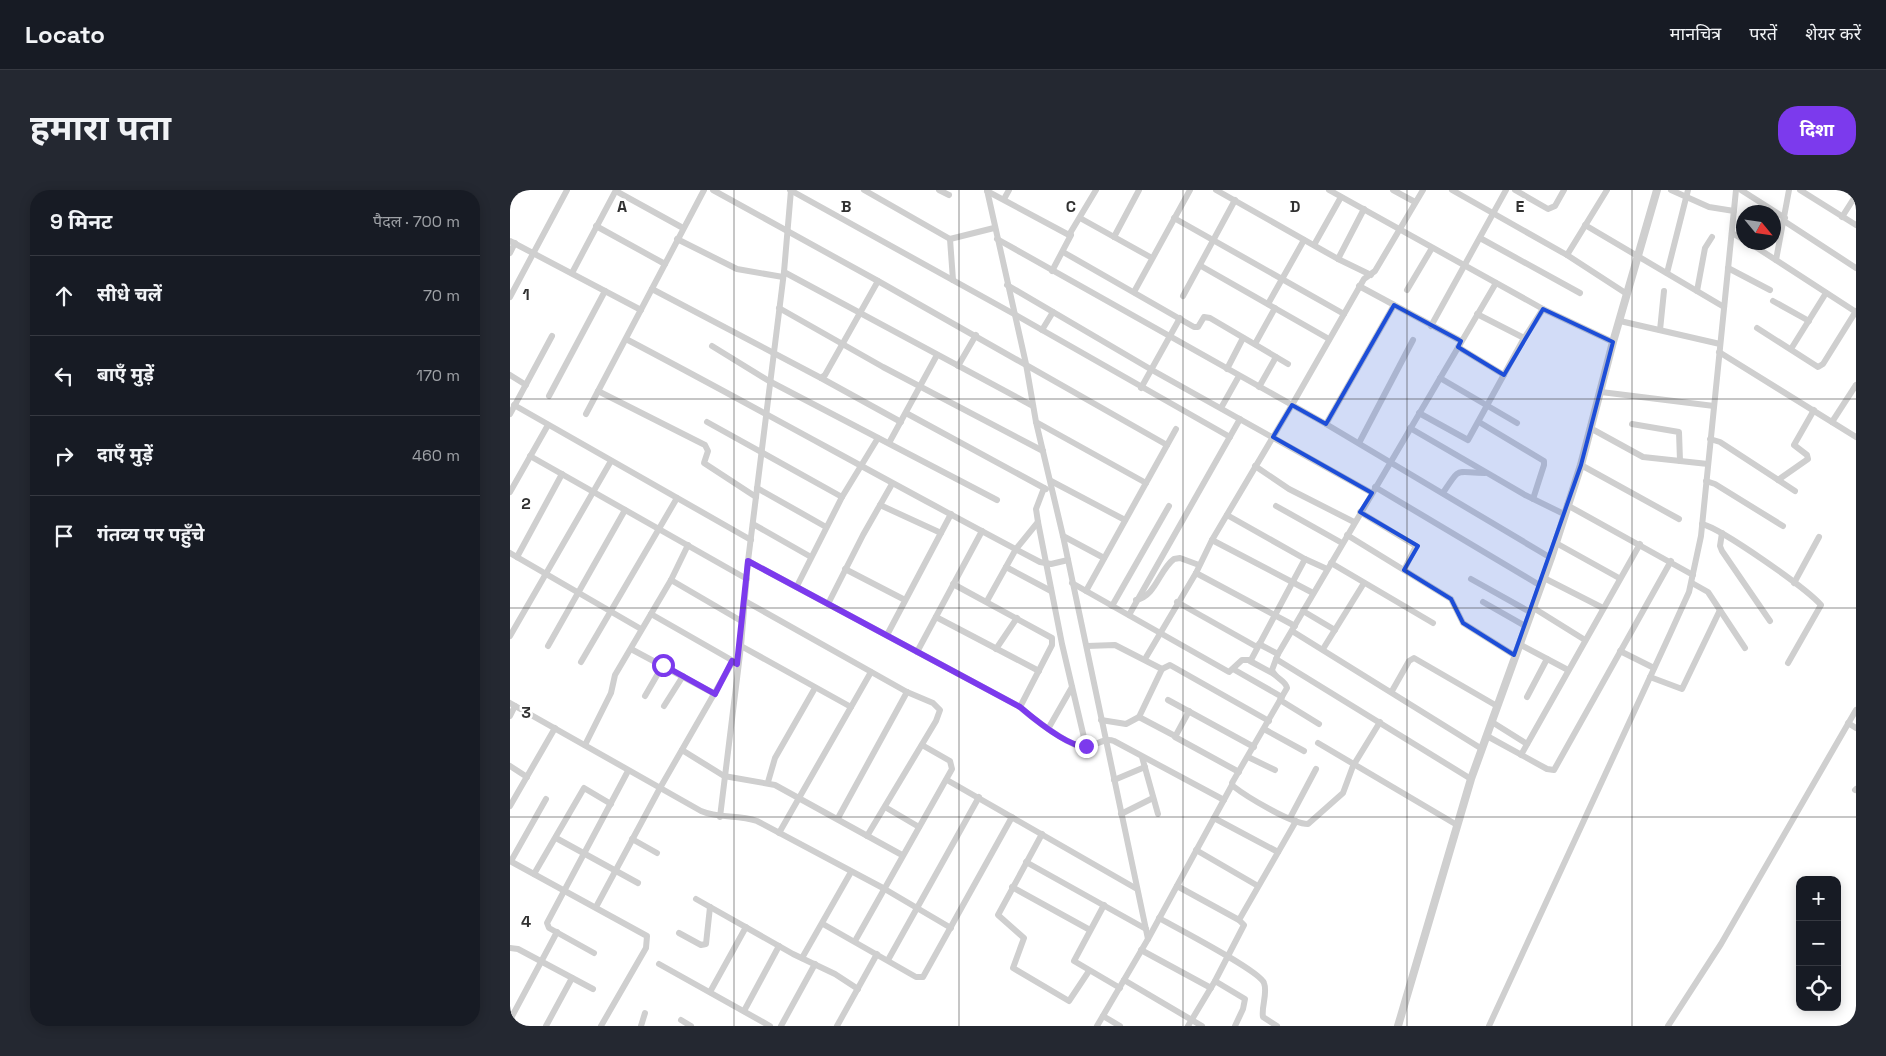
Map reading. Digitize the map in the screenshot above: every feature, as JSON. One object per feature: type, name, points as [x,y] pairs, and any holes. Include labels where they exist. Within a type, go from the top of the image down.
[{"type":"street","points":[[510,297],[535,254],[567,190]]},
{"type":"street","points":[[572,273],[616,190],[683,228]]},
{"type":"street","points":[[586,414],[704,190]]},
{"type":"street","points":[[713,190],[878,280],[1168,445]]},
{"type":"street","points":[[596,907],[660,788],[735,662],[741,646],[748,561],[769,381],[784,274],[790,190],[1014,314],[1230,437]]},
{"type":"street","points":[[864,190],[950,239],[994,228]]},
{"type":"street","points":[[940,190],[949,195]]},
{"type":"street","points":[[987,190],[1071,235]]},
{"type":"street","points":[[987,190],[1026,364],[1042,451],[1054,494],[1148,939]]},
{"type":"street","points":[[1004,199],[1009,190]]},
{"type":"street","points":[[1052,271],[1096,190]]},
{"type":"street","points":[[1114,237],[1139,190]]},
{"type":"street","points":[[1134,292],[1190,190]]},
{"type":"street","points":[[1216,190],[1338,259],[1371,275]]},
{"type":"street","points":[[1183,296],[1214,240],[1232,199],[1233,190]]},
{"type":"street","points":[[1329,190],[1543,309],[1613,342]]},
{"type":"street","points":[[1393,190],[1416,202]]},
{"type":"street","points":[[1371,275],[1423,190]]},
{"type":"street","points":[[1452,190],[1464,193],[1493,214],[1567,255],[1627,294]]},
{"type":"street","points":[[1431,326],[1506,190]]},
{"type":"street","points":[[1515,190],[1548,209],[1555,206],[1564,190]]},
{"type":"street","points":[[1567,255],[1607,190]]},
{"type":"street","points":[[1398,1026],[1471,779],[1498,706],[1514,655],[1552,558],[1567,504],[1581,465],[1656,190]]},
{"type":"street","points":[[1671,190],[1688,193],[1709,207],[1734,211]]},
{"type":"street","points":[[1489,1026],[1653,678],[1654,668],[1694,584],[1693,575],[1707,526],[1710,482],[1708,464],[1715,441],[1714,406],[1723,354],[1720,344],[1736,190]]},
{"type":"street","points":[[1741,190],[1856,268]]},
{"type":"street","points":[[1776,260],[1789,190]]},
{"type":"street","points":[[1800,190],[1809,192],[1856,225]]},
{"type":"street","points":[[1667,273],[1688,193]]},
{"type":"street","points":[[1842,217],[1856,195]]},
{"type":"street","points":[[1314,245],[1341,197]]},
{"type":"street","points":[[1338,259],[1364,209]]},
{"type":"street","points":[[1080,218],[1152,258]]},
{"type":"street","points":[[1174,218],[1344,314]]},
{"type":"street","points":[[1585,225],[1724,307]]},
{"type":"street","points":[[596,226],[665,264]]},
{"type":"street","points":[[1732,233],[1736,235]]},
{"type":"street","points":[[1697,291],[1705,248],[1712,237]]},
{"type":"street","points":[[678,238],[737,269],[784,274],[860,312],[1033,406]]},
{"type":"street","points":[[1480,238],[1580,293]]},
{"type":"street","points":[[950,239],[953,280]]},
{"type":"street","points":[[997,239],[1326,424],[1552,558]]},
{"type":"street","points":[[1268,304],[1304,240]]},
{"type":"street","points":[[510,253],[513,242],[641,310]]},
{"type":"street","points":[[1407,290],[1432,248]]},
{"type":"street","points":[[1758,328],[1820,367],[1856,312],[1760,250]]},
{"type":"street","points":[[1063,252],[1196,328],[1207,317],[1288,364]]},
{"type":"street","points":[[1201,266],[1330,339]]},
{"type":"street","points":[[1728,268],[1770,290]]},
{"type":"street","points":[[1146,659],[1177,602],[1196,573],[1226,515],[1292,405],[1359,286],[1365,276],[1371,275]]},
{"type":"street","points":[[821,378],[825,375],[878,280]]},
{"type":"street","points":[[1274,674],[1272,668],[1277,656],[1496,283]]},
{"type":"street","points":[[1007,284],[1152,370],[1373,490],[1541,586]]},
{"type":"street","points":[[1359,286],[1431,326],[1504,375]]},
{"type":"street","points":[[652,288],[774,351],[901,422]]},
{"type":"street","points":[[549,396],[605,290]]},
{"type":"street","points":[[1660,330],[1664,291]]},
{"type":"street","points":[[1792,349],[1826,292]]},
{"type":"street","points":[[1772,301],[1809,321]]},
{"type":"street","points":[[1326,424],[1394,305]]},
{"type":"street","points":[[779,308],[920,387],[1042,451]]},
{"type":"street","points":[[1255,344],[1275,308]]},
{"type":"street","points":[[1419,413],[1467,440],[1488,406],[1524,338],[1543,309]]},
{"type":"street","points":[[1042,330],[1053,312]]},
{"type":"street","points":[[1477,314],[1524,338]]},
{"type":"street","points":[[1141,388],[1180,318]]},
{"type":"street","points":[[1620,321],[1720,344]]},
{"type":"street","points":[[958,366],[976,335]]},
{"type":"street","points":[[510,413],[552,336]]},
{"type":"street","points":[[1227,369],[1244,338]]},
{"type":"street","points":[[626,339],[766,412],[892,484],[1016,549],[1046,564],[1068,560]]},
{"type":"street","points":[[1359,443],[1413,340]]},
{"type":"street","points":[[712,346],[769,381],[997,500]]},
{"type":"street","points":[[1723,354],[1856,437]]},
{"type":"street","points":[[889,443],[937,355]]},
{"type":"street","points":[[1259,387],[1276,357]]},
{"type":"street","points":[[510,375],[526,385]]},
{"type":"street","points":[[1221,408],[1239,376]]},
{"type":"street","points":[[1440,378],[1517,422]]},
{"type":"street","points":[[1832,422],[1856,385]]},
{"type":"street","points":[[598,391],[705,445],[708,451],[704,464],[756,497]]},
{"type":"street","points":[[1601,392],[1714,406]]},
{"type":"street","points":[[514,406],[751,540]]},
{"type":"street","points":[[1778,480],[1808,459],[1807,455],[1794,445],[1814,410]]},
{"type":"street","points":[[906,413],[1054,494]]},
{"type":"street","points":[[1128,615],[1240,419]]},
{"type":"street","points":[[708,422],[842,496]]},
{"type":"street","points":[[1036,422],[1146,483]]},
{"type":"street","points":[[1479,422],[1544,461],[1534,499]]},
{"type":"street","points":[[1632,424],[1679,432],[1680,461]]},
{"type":"street","points":[[510,492],[548,425]]},
{"type":"street","points":[[1410,428],[1486,473],[1564,514]]},
{"type":"street","points":[[1086,591],[1176,429]]},
{"type":"street","points":[[1592,429],[1643,457],[1708,464]]},
{"type":"street","points":[[797,586],[842,496],[878,438]]},
{"type":"street","points":[[1715,441],[1795,491]]},
{"type":"street","points":[[530,456],[747,579]]},
{"type":"street","points":[[510,636],[611,461]]},
{"type":"street","points":[[1581,465],[1679,518]]},
{"type":"street","points":[[1255,466],[1289,489],[1354,522]]},
{"type":"street","points":[[1443,493],[1458,472],[1486,473]]},
{"type":"street","points":[[517,557],[562,474]]},
{"type":"street","points":[[1051,481],[1125,520]]},
{"type":"street","points":[[1710,482],[1783,526]]},
{"type":"street","points":[[828,604],[892,484]]},
{"type":"street","points":[[757,488],[826,527]]},
{"type":"street","points":[[1044,488],[1036,509],[1038,522],[1086,746]]},
{"type":"street","points":[[581,662],[676,498]]},
{"type":"street","points":[[1567,504],[1693,575]]},
{"type":"street","points":[[880,505],[942,533]]},
{"type":"street","points":[[1112,606],[1169,506]]},
{"type":"street","points":[[1276,506],[1342,543]]},
{"type":"street","points":[[548,646],[625,510]]},
{"type":"street","points":[[1360,512],[1416,546],[1404,570]]},
{"type":"street","points":[[887,635],[952,514]]},
{"type":"street","points":[[1226,515],[1305,559],[1329,566],[1364,583],[1433,623]]},
{"type":"street","points":[[987,601],[1016,549],[1038,522]]},
{"type":"street","points":[[753,524],[811,556]]},
{"type":"street","points":[[1707,526],[1722,533],[1794,583],[1821,605],[1788,664]]},
{"type":"street","points":[[917,652],[982,531]]},
{"type":"street","points":[[1722,533],[1720,546],[1722,551],[1770,621]]},
{"type":"street","points":[[1347,535],[1451,599],[1463,623],[1514,655]]},
{"type":"street","points":[[1063,536],[1104,558]]},
{"type":"street","points":[[1794,583],[1819,537]]},
{"type":"street","points":[[1212,540],[1313,593]]},
{"type":"street","points":[[1556,543],[1619,578]]},
{"type":"street","points":[[1521,755],[1619,578],[1640,544]]},
{"type":"street","points":[[585,745],[611,693],[615,675],[672,580],[688,545]]},
{"type":"street","points":[[510,553],[641,629]]},
{"type":"street","points":[[1136,600],[1149,594],[1164,569],[1174,558],[1180,558],[1199,565]]},
{"type":"street","points":[[1250,661],[1305,559]]},
{"type":"street","points":[[748,561],[1020,707],[1048,729],[1079,746],[1086,746],[1106,740],[1114,741],[1224,800]]},
{"type":"street","points":[[1487,736],[1547,769],[1554,770],[1670,561]]},
{"type":"street","points":[[1006,568],[1052,591]]},
{"type":"street","points":[[846,569],[905,600]]},
{"type":"street","points":[[1196,573],[1275,616],[1323,649],[1482,748]]},
{"type":"street","points":[[1544,578],[1603,608]]},
{"type":"street","points":[[1471,579],[1531,609],[1585,640]]},
{"type":"street","points":[[672,580],[743,622]]},
{"type":"street","points":[[1072,583],[1226,672],[1233,669],[1242,660],[1250,661],[1274,674],[1286,684],[1287,688],[1148,939],[1097,1026]]},
{"type":"street","points":[[1323,649],[1364,583]]},
{"type":"street","points":[[953,584],[1052,638],[1052,645],[1020,707]]},
{"type":"street","points":[[1694,584],[1708,592],[1745,648]]},
{"type":"street","points":[[745,601],[907,692],[933,703],[940,710],[936,721],[867,836]]},
{"type":"street","points":[[1177,602],[1277,656],[1471,779]]},
{"type":"street","points":[[1483,602],[1525,626]]},
{"type":"street","points":[[1653,678],[1682,690],[1720,610]]},
{"type":"street","points":[[1303,611],[1334,630]]},
{"type":"street","points":[[651,614],[735,662]]},
{"type":"street","points":[[936,617],[1039,671]]},
{"type":"street","points":[[996,649],[1017,618]]},
{"type":"street","points":[[1086,646],[1109,644],[1146,659],[1162,668]]},
{"type":"street","points":[[1519,644],[1568,670]]},
{"type":"street","points":[[741,646],[851,707]]},
{"type":"street","points":[[631,649],[715,694]]},
{"type":"street","points":[[1620,651],[1654,668]]},
{"type":"street","points":[[1392,691],[1409,660],[1414,658],[1498,706]]},
{"type":"street","points":[[1527,697],[1548,660]]},
{"type":"street","points":[[720,817],[735,662]]},
{"type":"street","points":[[645,696],[663,665]]},
{"type":"street","points":[[1101,720],[1126,724],[1139,718],[1162,668],[1170,665],[1268,721]]},
{"type":"street","points":[[1233,669],[1319,724]]},
{"type":"street","points":[[779,833],[871,672]]},
{"type":"street","points":[[664,706],[683,676]]},
{"type":"street","points":[[1048,729],[1072,687]]},
{"type":"street","points":[[768,782],[775,758],[815,688]]},
{"type":"street","points":[[838,818],[907,692]]},
{"type":"street","points":[[1168,700],[1254,747]]},
{"type":"street","points":[[510,716],[513,704],[701,811],[720,817],[750,818],[883,888],[951,928]]},
{"type":"street","points":[[1668,1026],[1721,944],[1856,710]]},
{"type":"street","points":[[1175,736],[1189,711]]},
{"type":"street","points":[[1139,718],[1240,772]]},
{"type":"street","points":[[1232,785],[1293,820],[1308,824],[1343,793],[1353,766],[1380,722]]},
{"type":"street","points":[[1492,722],[1527,744]]},
{"type":"street","points":[[1848,723],[1856,728]]},
{"type":"street","points":[[510,806],[555,728]]},
{"type":"street","points":[[1264,729],[1304,751]]},
{"type":"street","points":[[1318,743],[1353,766],[1457,825]]},
{"type":"street","points":[[854,941],[952,769],[950,761],[922,744]]},
{"type":"street","points":[[682,750],[724,776],[768,782],[838,818],[902,855]]},
{"type":"street","points":[[1142,757],[1158,814]]},
{"type":"street","points":[[1248,757],[1276,770]]},
{"type":"street","points":[[510,766],[527,777]]},
{"type":"street","points":[[1114,780],[1145,768]]},
{"type":"street","points":[[1239,920],[1278,852],[1316,769]]},
{"type":"street","points":[[594,953],[549,928],[547,923],[628,771]]},
{"type":"street","points":[[947,780],[1137,889]]},
{"type":"street","points":[[534,874],[584,788],[588,788],[611,804]]},
{"type":"street","points":[[888,960],[979,797]]},
{"type":"street","points":[[1121,814],[1153,798]]},
{"type":"street","points":[[546,799],[510,861],[565,889],[643,933],[648,940],[642,956],[601,1026]]},
{"type":"street","points":[[885,807],[919,827]]},
{"type":"street","points":[[822,924],[916,977],[923,977],[1012,817]]},
{"type":"street","points":[[1214,818],[1278,852]]},
{"type":"street","points":[[1042,834],[998,915],[1024,938],[1013,968],[1069,1001],[1089,971]]},
{"type":"street","points":[[556,838],[638,884]]},
{"type":"street","points":[[632,839],[657,853]]},
{"type":"street","points":[[1196,850],[1258,886]]},
{"type":"street","points":[[1026,862],[1146,929]]},
{"type":"street","points":[[802,958],[851,872]]},
{"type":"street","points":[[1177,886],[1239,920],[1242,922],[1243,929],[1188,1026]]},
{"type":"street","points":[[1012,887],[1090,930]]},
{"type":"street","points":[[696,899],[779,946],[847,981],[858,989]]},
{"type":"street","points":[[1104,905],[1074,960],[1089,971],[1120,988]]},
{"type":"street","points":[[679,933],[701,945],[706,944],[710,907]]},
{"type":"street","points":[[1159,918],[1228,957],[1264,982],[1263,1017],[1277,1026]]},
{"type":"street","points":[[710,992],[746,927]]},
{"type":"street","points":[[510,1020],[557,932]]},
{"type":"street","points":[[744,1011],[779,946]]},
{"type":"street","points":[[510,948],[518,949],[593,989]]},
{"type":"street","points":[[1141,950],[1211,988]]},
{"type":"street","points":[[837,1026],[877,954]]},
{"type":"street","points":[[659,964],[770,1026]]},
{"type":"street","points":[[781,1026],[815,964]]},
{"type":"street","points":[[546,1026],[572,978]]},
{"type":"street","points":[[1124,980],[1202,1026]]},
{"type":"street","points":[[1215,981],[1245,999],[1235,1026]]},
{"type":"street","points":[[641,1026],[645,1013]]},
{"type":"street","points":[[1103,1016],[1120,1026]]},
{"type":"street","points":[[681,1020],[690,1026]]},
{"type":"highlighted area","points":[[1394,305],[1461,341],[1458,347],[1504,375],[1543,309],[1613,342],[1581,465],[1514,655],[1463,623],[1451,599],[1404,570],[1418,546],[1360,512],[1372,493],[1273,437],[1292,405],[1326,424]]},
{"type":"route","points":[[663,665],[715,694],[732,661],[737,664],[741,646],[748,561],[1020,707],[1037,722],[1079,746],[1086,746]]}]
